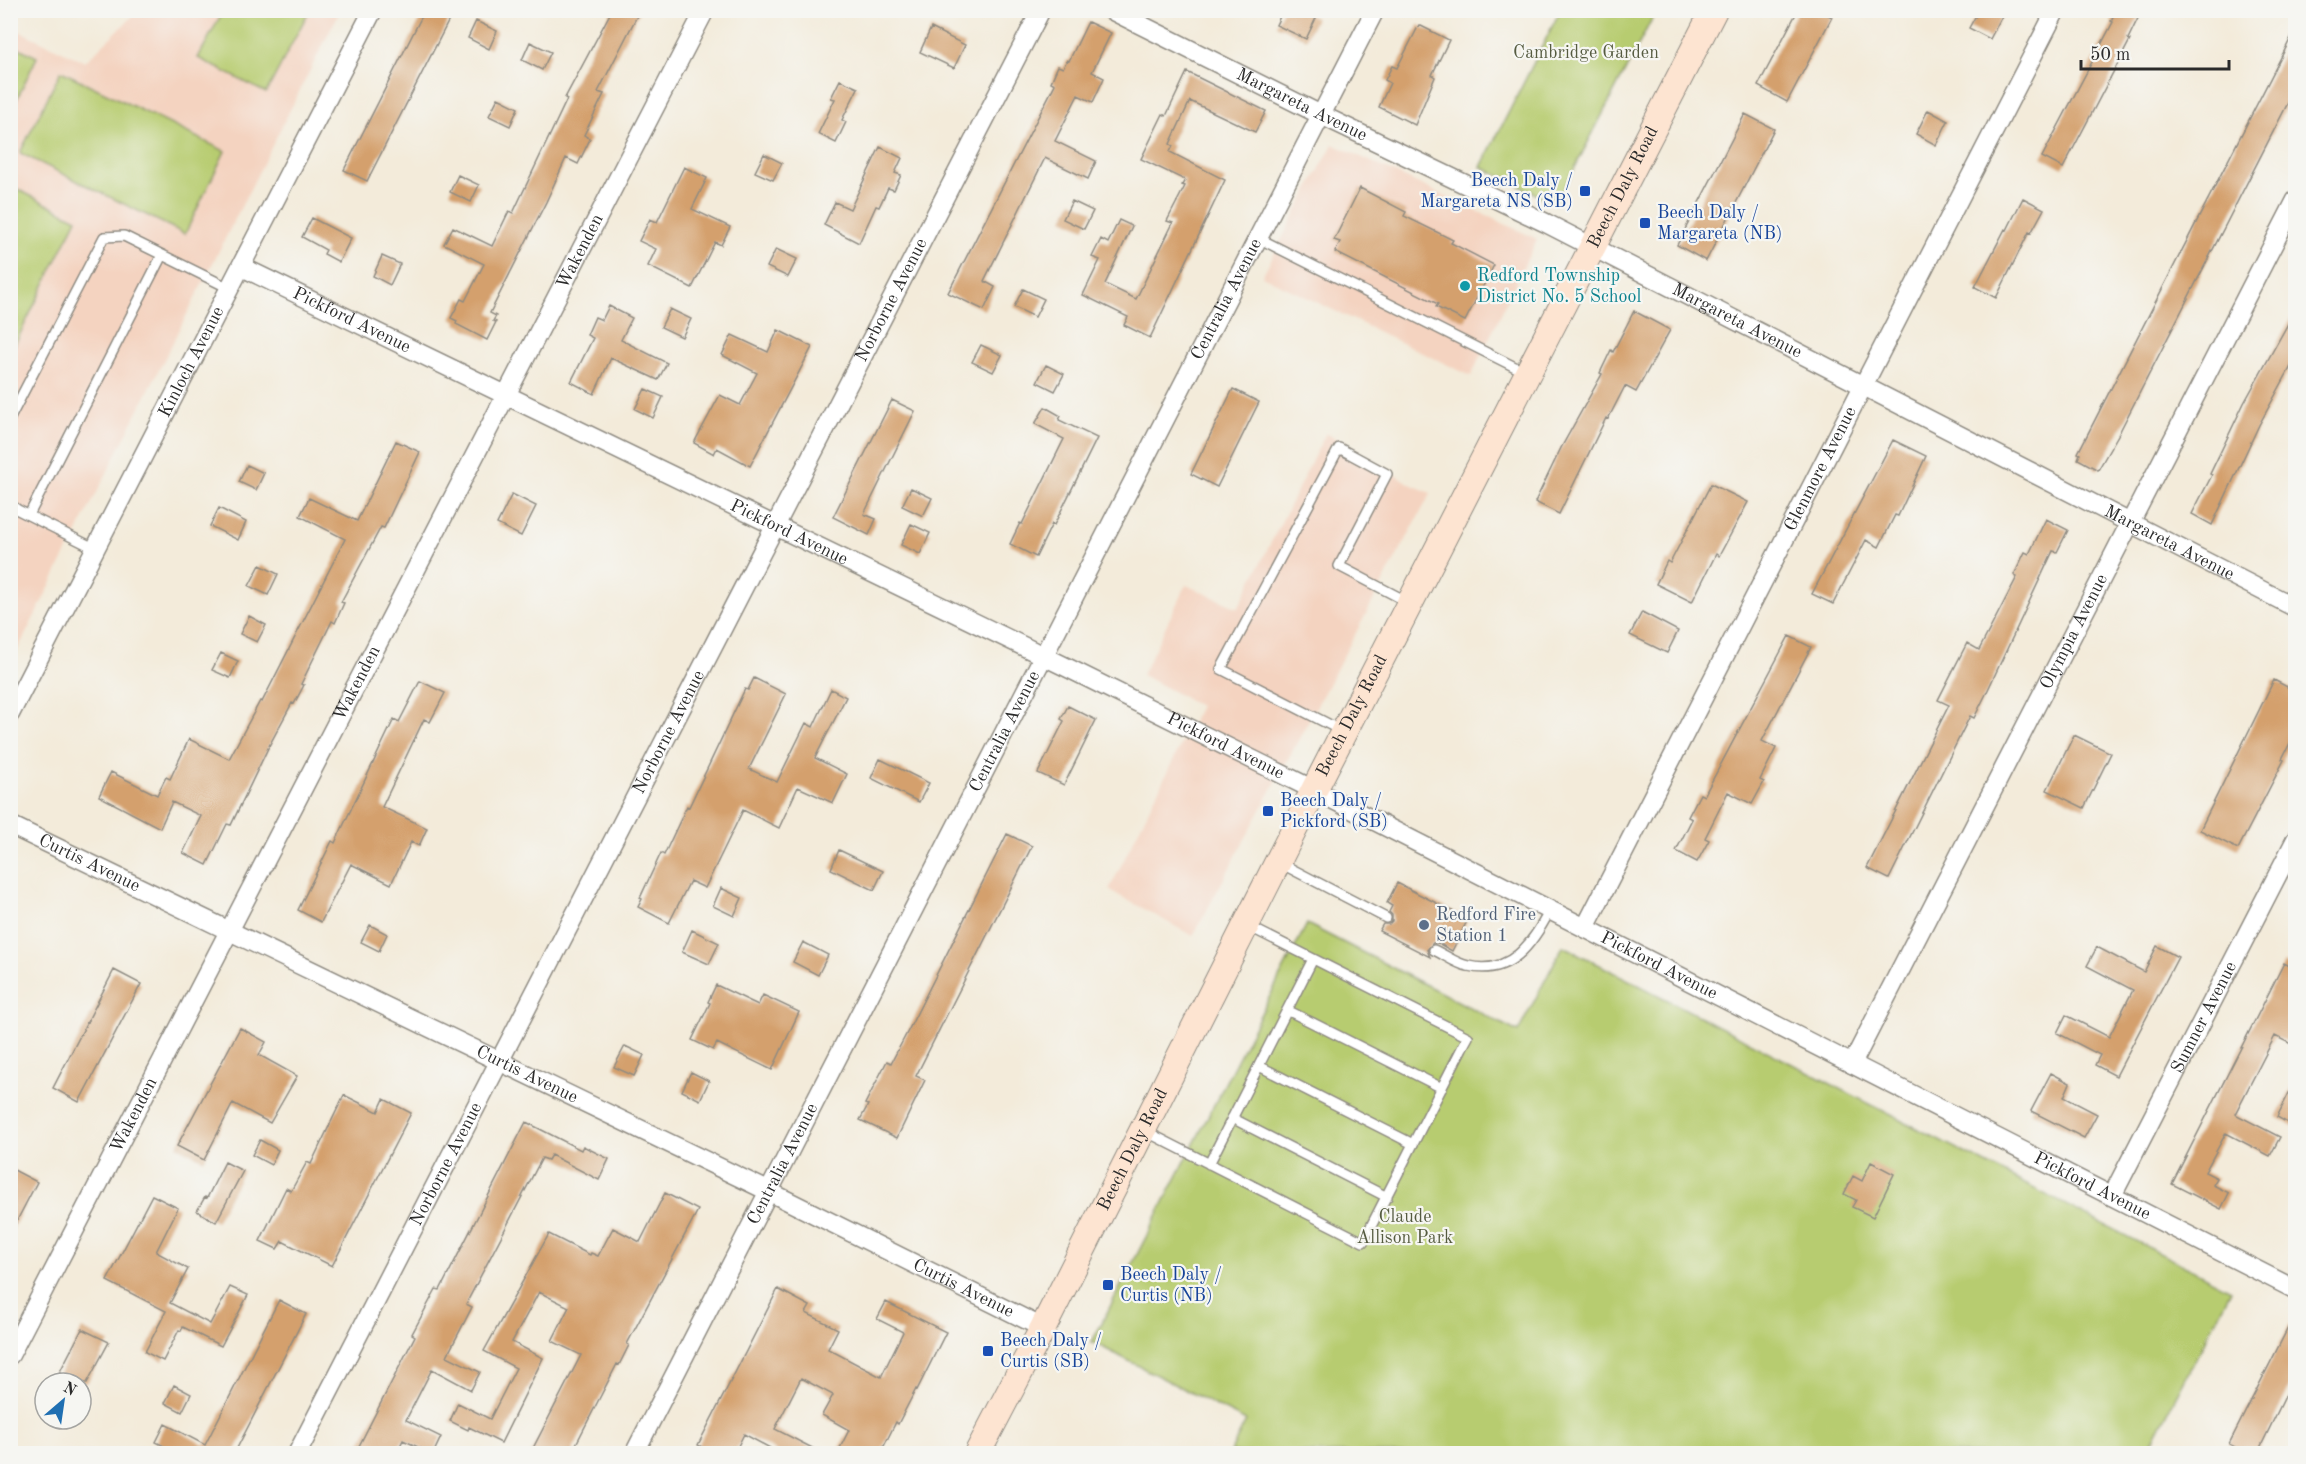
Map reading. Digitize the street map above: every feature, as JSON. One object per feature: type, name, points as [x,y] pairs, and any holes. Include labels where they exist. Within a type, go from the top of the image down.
[{"type":"main road","name":"Beech Daly Road","points":[[977,1454],[1714,10]]},
{"type":"street","name":"Kinloch Avenue","points":[[10,714],[373,10]]},
{"type":"street","name":"Wakenden","points":[[10,1355],[705,10]]},
{"type":"street","name":"Norborne Avenue","points":[[297,1454],[1041,10]]},
{"type":"street","name":"Margareta Avenue","points":[[1111,10],[1321,115],[1546,223],[2295,609]]},
{"type":"street","name":"Centralia Avenue","points":[[634,1454],[1375,10]]},
{"type":"street","name":"Glenmore Avenue","points":[[1585,928],[2056,10]]},
{"type":"street","name":"Olympia Avenue","points":[[1852,1064],[2295,200]]},
{"type":"street","name":"Pickford Avenue","points":[[242,267],[1314,790],[2295,1290]]},
{"type":"street","name":"Curtis Avenue","points":[[10,825],[768,1191],[1043,1328]]},
{"type":"street","name":"Sumner Avenue","points":[[2112,1196],[2295,839]]},
{"type":"lane","points":[[11,415],[104,237],[124,236],[231,289]]},
{"type":"lane","points":[[1258,238],[1528,373]]},
{"type":"lane","points":[[29,515],[162,255]]},
{"type":"lane","points":[[1344,731],[1221,669],[1339,448],[1387,474],[1338,566],[1410,603]]},
{"type":"lane","points":[[10,504],[96,549]]},
{"type":"lane","points":[[1278,862],[1386,918]]},
{"type":"lane","points":[[1434,950],[1467,966],[1487,968],[1510,961],[1527,949],[1550,910]]},
{"type":"lane","points":[[1143,1130],[1364,1242],[1468,1037],[1246,925]]},
{"type":"lane","points":[[1209,1164],[1313,959]]},
{"type":"lane","points":[[1287,1010],[1442,1088]]},
{"type":"lane","points":[[1259,1066],[1413,1144]]},
{"type":"lane","points":[[1232,1119],[1387,1197]]},
{"type":"shaded area","points":[[138,11],[340,11],[11,663],[11,27],[85,62]]},
{"type":"shaded area","points":[[1333,144],[1537,239],[1471,376],[1262,276]]},
{"type":"shaded area","points":[[1326,433],[1412,485],[1431,493],[1193,936],[1109,890],[1200,706],[1142,675],[1186,585],[1238,608]]},
{"type":"green space","points":[[223,11],[309,11],[266,93],[198,58]]},
{"type":"green space","name":"Cambridge Garden","points":[[1560,11],[1656,11],[1556,204],[1481,167]]},
{"type":"green space","points":[[11,44],[37,57],[11,111]]},
{"type":"green space","points":[[61,71],[225,151],[185,234],[20,153]]},
{"type":"green space","points":[[11,186],[77,219],[11,352]]},
{"type":"green space","name":"Claude Allison Park","points":[[1307,924],[1518,1032],[1563,946],[2231,1290],[2146,1454],[1230,1453],[1246,1421],[1092,1342]]},
{"type":"building","points":[[425,10],[439,10],[451,16],[367,181],[344,170]]},
{"type":"building","points":[[612,10],[640,10],[598,92],[604,94],[584,135],[590,139],[578,164],[566,158],[490,313],[496,316],[493,321],[496,322],[487,340],[456,324],[457,321],[451,318],[461,299],[465,301],[484,264],[444,244],[453,227],[492,246],[509,211],[513,213],[567,99],[565,98]]},
{"type":"building","points":[[1283,10],[1300,10],[1316,18],[1306,39],[1276,25]]},
{"type":"building","points":[[1798,10],[1819,10],[1832,17],[1787,102],[1758,86]]},
{"type":"building","points":[[1979,10],[2005,10],[1990,39],[1969,28]]},
{"type":"building","points":[[2116,10],[2142,10],[2128,39],[2130,40],[2063,168],[2042,157],[2113,22],[2111,21]]},
{"type":"building","points":[[476,21],[497,31],[489,49],[468,38]]},
{"type":"building","points":[[1088,22],[1111,33],[1092,72],[1104,78],[1093,102],[1078,95],[1055,141],[1096,161],[1088,179],[1045,158],[984,281],[995,287],[984,310],[948,293],[1055,84],[1051,82],[1058,66],[1063,68],[1067,60],[1069,61]]},
{"type":"building","points":[[1419,25],[1449,40],[1432,75],[1435,77],[1415,125],[1379,107],[1390,83],[1385,80],[1392,66],[1397,68]]},
{"type":"building","points":[[931,28],[965,45],[954,68],[920,52]]},
{"type":"building","points":[[2295,30],[2295,89],[2098,470],[2078,459],[2080,454],[2078,453]]},
{"type":"building","points":[[530,42],[551,52],[542,70],[522,60]]},
{"type":"building","points":[[1187,72],[1266,111],[1255,132],[1190,101],[1170,144],[1173,146],[1170,152],[1225,180],[1150,338],[1124,325],[1128,317],[1083,295],[1100,260],[1092,257],[1101,239],[1108,243],[1119,220],[1132,226],[1105,284],[1136,299],[1173,223],[1167,221],[1185,186],[1182,185],[1185,180],[1141,159],[1163,114],[1166,116]]},
{"type":"building","points":[[840,80],[858,88],[842,120],[846,122],[836,143],[818,134],[835,99],[831,98]]},
{"type":"building","points":[[498,98],[518,108],[510,126],[489,116]]},
{"type":"building","points":[[1928,110],[1948,121],[1936,145],[1916,134]]},
{"type":"building","points":[[1745,114],[1774,129],[1706,261],[1677,245]]},
{"type":"building","points":[[880,147],[902,158],[895,173],[901,175],[894,190],[888,188],[879,207],[876,206],[859,243],[824,225],[835,202],[850,209]]},
{"type":"building","points":[[764,154],[782,163],[773,180],[755,172]]},
{"type":"building","points":[[684,167],[707,178],[692,209],[730,227],[721,245],[715,242],[692,288],[648,266],[656,249],[639,241],[650,219],[657,222]]},
{"type":"building","points":[[458,175],[479,185],[471,202],[450,192]]},
{"type":"building","points":[[1360,188],[1406,212],[1404,216],[1453,240],[1451,243],[1494,265],[1465,321],[1436,307],[1438,304],[1335,252],[1340,242],[1334,240]]},
{"type":"building","points":[[2023,198],[2044,209],[2031,233],[2029,232],[1996,298],[1975,287]]},
{"type":"building","points":[[1072,201],[1093,211],[1084,229],[1063,219]]},
{"type":"building","points":[[312,218],[351,238],[339,262],[324,254],[326,250],[302,237]]},
{"type":"building","points":[[776,249],[797,259],[788,277],[767,267]]},
{"type":"building","points":[[382,256],[400,264],[390,285],[373,276]]},
{"type":"building","points":[[1023,289],[1044,299],[1035,317],[1014,307]]},
{"type":"building","points":[[609,306],[632,318],[621,340],[667,363],[658,380],[611,358],[594,394],[571,382],[593,338],[587,335],[595,317],[602,320]]},
{"type":"building","points":[[670,309],[691,319],[682,337],[661,327]]},
{"type":"building","points":[[1634,311],[1670,330],[1636,392],[1625,386],[1608,419],[1606,418],[1559,514],[1535,502],[1561,448],[1602,374],[1600,373],[1611,350],[1613,352]]},
{"type":"building","points":[[2295,311],[2295,359],[2259,425],[2212,525],[2192,514],[2244,403]]},
{"type":"building","points":[[778,330],[812,347],[750,466],[717,448],[714,454],[694,443],[720,395],[740,405],[757,373],[722,355],[732,335],[768,352]]},
{"type":"building","points":[[981,345],[1002,355],[993,372],[972,362]]},
{"type":"building","points":[[1046,365],[1064,374],[1055,391],[1037,382]]},
{"type":"building","points":[[645,389],[663,397],[653,418],[635,409]]},
{"type":"building","points":[[1233,389],[1259,402],[1217,487],[1191,474]]},
{"type":"building","points":[[892,400],[915,411],[864,514],[876,519],[869,535],[833,517]]},
{"type":"building","points":[[1045,407],[1061,416],[1059,420],[1097,438],[1036,557],[1010,544],[1064,439],[1035,424]]},
{"type":"building","points":[[1893,440],[1926,456],[1898,516],[1895,515],[1879,547],[1866,540],[1833,604],[1812,594]]},
{"type":"building","points":[[396,441],[420,452],[384,528],[381,527],[341,602],[344,603],[335,623],[332,621],[301,684],[304,685],[270,744],[231,825],[227,824],[207,865],[183,853],[201,816],[172,802],[160,828],[99,796],[111,772],[157,795],[166,777],[170,779],[189,739],[229,759],[260,701],[262,702],[345,539],[300,516],[309,498],[357,521]]},
{"type":"building","points":[[247,465],[264,473],[256,490],[239,482]]},
{"type":"building","points":[[1711,484],[1748,502],[1719,556],[1716,554],[1692,602],[1656,584],[1667,561],[1670,563]]},
{"type":"building","points":[[911,488],[932,498],[923,516],[902,506]]},
{"type":"building","points":[[512,494],[536,506],[521,536],[497,524]]},
{"type":"building","points":[[219,508],[246,522],[238,540],[210,526]]},
{"type":"building","points":[[2046,519],[2068,530],[2057,552],[2053,551],[1974,718],[1970,716],[1889,879],[1867,868],[1949,705],[1938,700],[1967,643],[1979,650],[2017,577],[2014,575],[2025,552],[2029,554]]},
{"type":"building","points":[[911,524],[930,533],[920,554],[901,545]]},
{"type":"building","points":[[260,565],[278,574],[268,595],[249,586]]},
{"type":"building","points":[[1642,612],[1678,631],[1667,653],[1630,635]]},
{"type":"building","points":[[249,616],[266,625],[257,642],[240,634]]},
{"type":"building","points":[[1789,636],[1811,647],[1762,741],[1776,748],[1760,780],[1764,782],[1752,804],[1728,792],[1705,838],[1709,840],[1697,862],[1676,851],[1692,819],[1688,817],[1700,794],[1704,796]]},
{"type":"building","points":[[221,653],[238,661],[230,678],[212,670]]},
{"type":"building","points":[[754,678],[786,694],[749,769],[777,782],[806,723],[813,727],[831,689],[846,697],[815,758],[847,774],[833,803],[798,787],[779,828],[743,810],[705,888],[690,881],[669,923],[638,907],[642,899],[640,898],[661,853],[664,855],[687,806],[689,807],[745,689],[748,690]]},
{"type":"building","points":[[2274,680],[2295,691],[2295,733],[2282,759],[2284,760],[2238,849],[2200,830]]},
{"type":"building","points":[[420,681],[445,693],[430,722],[424,719],[382,807],[427,828],[419,846],[411,842],[391,884],[351,864],[321,922],[298,910],[332,841],[335,843],[394,719],[399,722]]},
{"type":"building","points":[[1068,706],[1096,720],[1064,785],[1038,773],[1064,721],[1061,719]]},
{"type":"building","points":[[2074,735],[2111,753],[2084,808],[2047,790]]},
{"type":"building","points":[[880,759],[929,783],[919,802],[871,778]]},
{"type":"building","points":[[1007,834],[1032,846],[916,1076],[925,1080],[897,1138],[860,1120],[868,1105],[865,1104],[887,1061],[891,1063],[909,1029]]},
{"type":"building","points":[[839,850],[883,871],[874,890],[831,869]]},
{"type":"building","name":"Redford Fire Station 1","points":[[1397,883],[1468,919],[1452,951],[1438,943],[1433,943],[1427,950],[1430,957],[1379,931],[1383,924],[1389,924],[1392,921],[1392,915],[1389,912],[1392,906],[1387,903]]},
{"type":"building","points":[[721,888],[742,898],[734,916],[713,906]]},
{"type":"building","points":[[370,925],[387,934],[379,951],[361,942]]},
{"type":"building","points":[[692,930],[719,943],[709,964],[682,952]]},
{"type":"building","points":[[803,942],[828,955],[818,975],[793,962]]},
{"type":"building","points":[[2157,946],[2178,957],[2116,1076],[2095,1065],[2100,1055],[2057,1033],[2066,1015],[2109,1037],[2133,990],[2087,966],[2097,947],[2144,972]]},
{"type":"building","points":[[2284,963],[2295,969],[2295,1046],[2275,1036],[2235,1114],[2280,1137],[2270,1156],[2226,1133],[2205,1172],[2217,1178],[2213,1185],[2229,1193],[2221,1209],[2172,1184]]},
{"type":"building","points":[[114,970],[141,984],[79,1102],[53,1088]]},
{"type":"building","points":[[716,985],[758,1005],[763,995],[799,1012],[772,1070],[717,1043],[713,1050],[692,1040]]},
{"type":"building","points":[[240,1028],[266,1042],[259,1055],[297,1076],[270,1123],[233,1103],[204,1160],[177,1146]]},
{"type":"building","points":[[625,1046],[644,1055],[634,1076],[614,1067]]},
{"type":"building","points":[[691,1072],[709,1081],[700,1100],[682,1091]]},
{"type":"building","points":[[2051,1073],[2070,1083],[2064,1097],[2097,1114],[2084,1138],[2031,1111]]},
{"type":"building","points":[[2295,1081],[2295,1127],[2277,1117]]},
{"type":"building","points":[[344,1095],[378,1112],[384,1099],[411,1113],[332,1266],[282,1241],[277,1249],[260,1241],[286,1188],[291,1191],[307,1162],[311,1164]]},
{"type":"building","points":[[526,1122],[581,1150],[583,1146],[609,1159],[599,1180],[551,1155],[548,1160],[542,1158],[466,1304],[472,1307],[447,1356],[480,1372],[471,1390],[432,1369],[406,1420],[441,1437],[433,1454],[403,1440],[396,1454],[369,1454],[358,1448],[415,1336],[412,1334],[436,1289],[440,1290]]},
{"type":"building","points":[[260,1140],[278,1150],[271,1165],[252,1155]]},
{"type":"building","points":[[225,1162],[243,1171],[216,1222],[197,1211],[205,1197],[207,1198]]},
{"type":"building","points":[[1871,1162],[1894,1174],[1873,1217],[1852,1207],[1856,1200],[1844,1194],[1853,1176],[1862,1181]]},
{"type":"building","points":[[10,1168],[37,1182],[10,1234]]},
{"type":"building","points":[[665,1193],[698,1210],[571,1454],[530,1454],[581,1355],[552,1341],[569,1307],[539,1292],[512,1342],[543,1358],[501,1443],[469,1427],[468,1430],[450,1421],[458,1403],[490,1419],[516,1368],[484,1351],[549,1234],[590,1255],[591,1253],[598,1256],[613,1228],[640,1242]]},
{"type":"building","points":[[152,1195],[178,1208],[156,1252],[188,1269],[170,1303],[210,1324],[230,1287],[248,1295],[221,1346],[183,1327],[181,1331],[179,1330],[163,1361],[145,1352],[166,1311],[107,1281]]},
{"type":"building","points":[[778,1289],[810,1306],[806,1313],[838,1329],[828,1349],[881,1377],[903,1332],[877,1319],[886,1302],[946,1332],[917,1390],[898,1424],[896,1422],[880,1454],[837,1454],[849,1430],[822,1415],[833,1395],[801,1378],[775,1429],[824,1454],[781,1454],[744,1434],[734,1454],[715,1454],[698,1445]]},
{"type":"building","points":[[279,1300],[306,1314],[234,1454],[179,1454],[156,1442],[165,1424],[205,1445]]},
{"type":"building","points":[[2295,1314],[2295,1376],[2257,1454],[2248,1454],[2229,1444]]},
{"type":"building","points":[[82,1329],[109,1342],[93,1372],[60,1371]]},
{"type":"building","points":[[174,1385],[191,1394],[182,1412],[165,1403]]},
{"type":"place","name":"Beech Daly / Margareta NS (SB)","points":[[1585,191]]},
{"type":"place","name":"Beech Daly / Margareta (NB)","points":[[1645,223]]},
{"type":"place","name":"Redford Township District No. 5 School","points":[[1465,286]]},
{"type":"place","name":"Beech Daly / Pickford (SB)","points":[[1268,811]]},
{"type":"place","name":"Redford Fire Station 1","points":[[1424,925]]},
{"type":"place","name":"Beech Daly / Curtis (NB)","points":[[1108,1285]]},
{"type":"place","name":"Beech Daly / Curtis (SB)","points":[[988,1351]]}]
